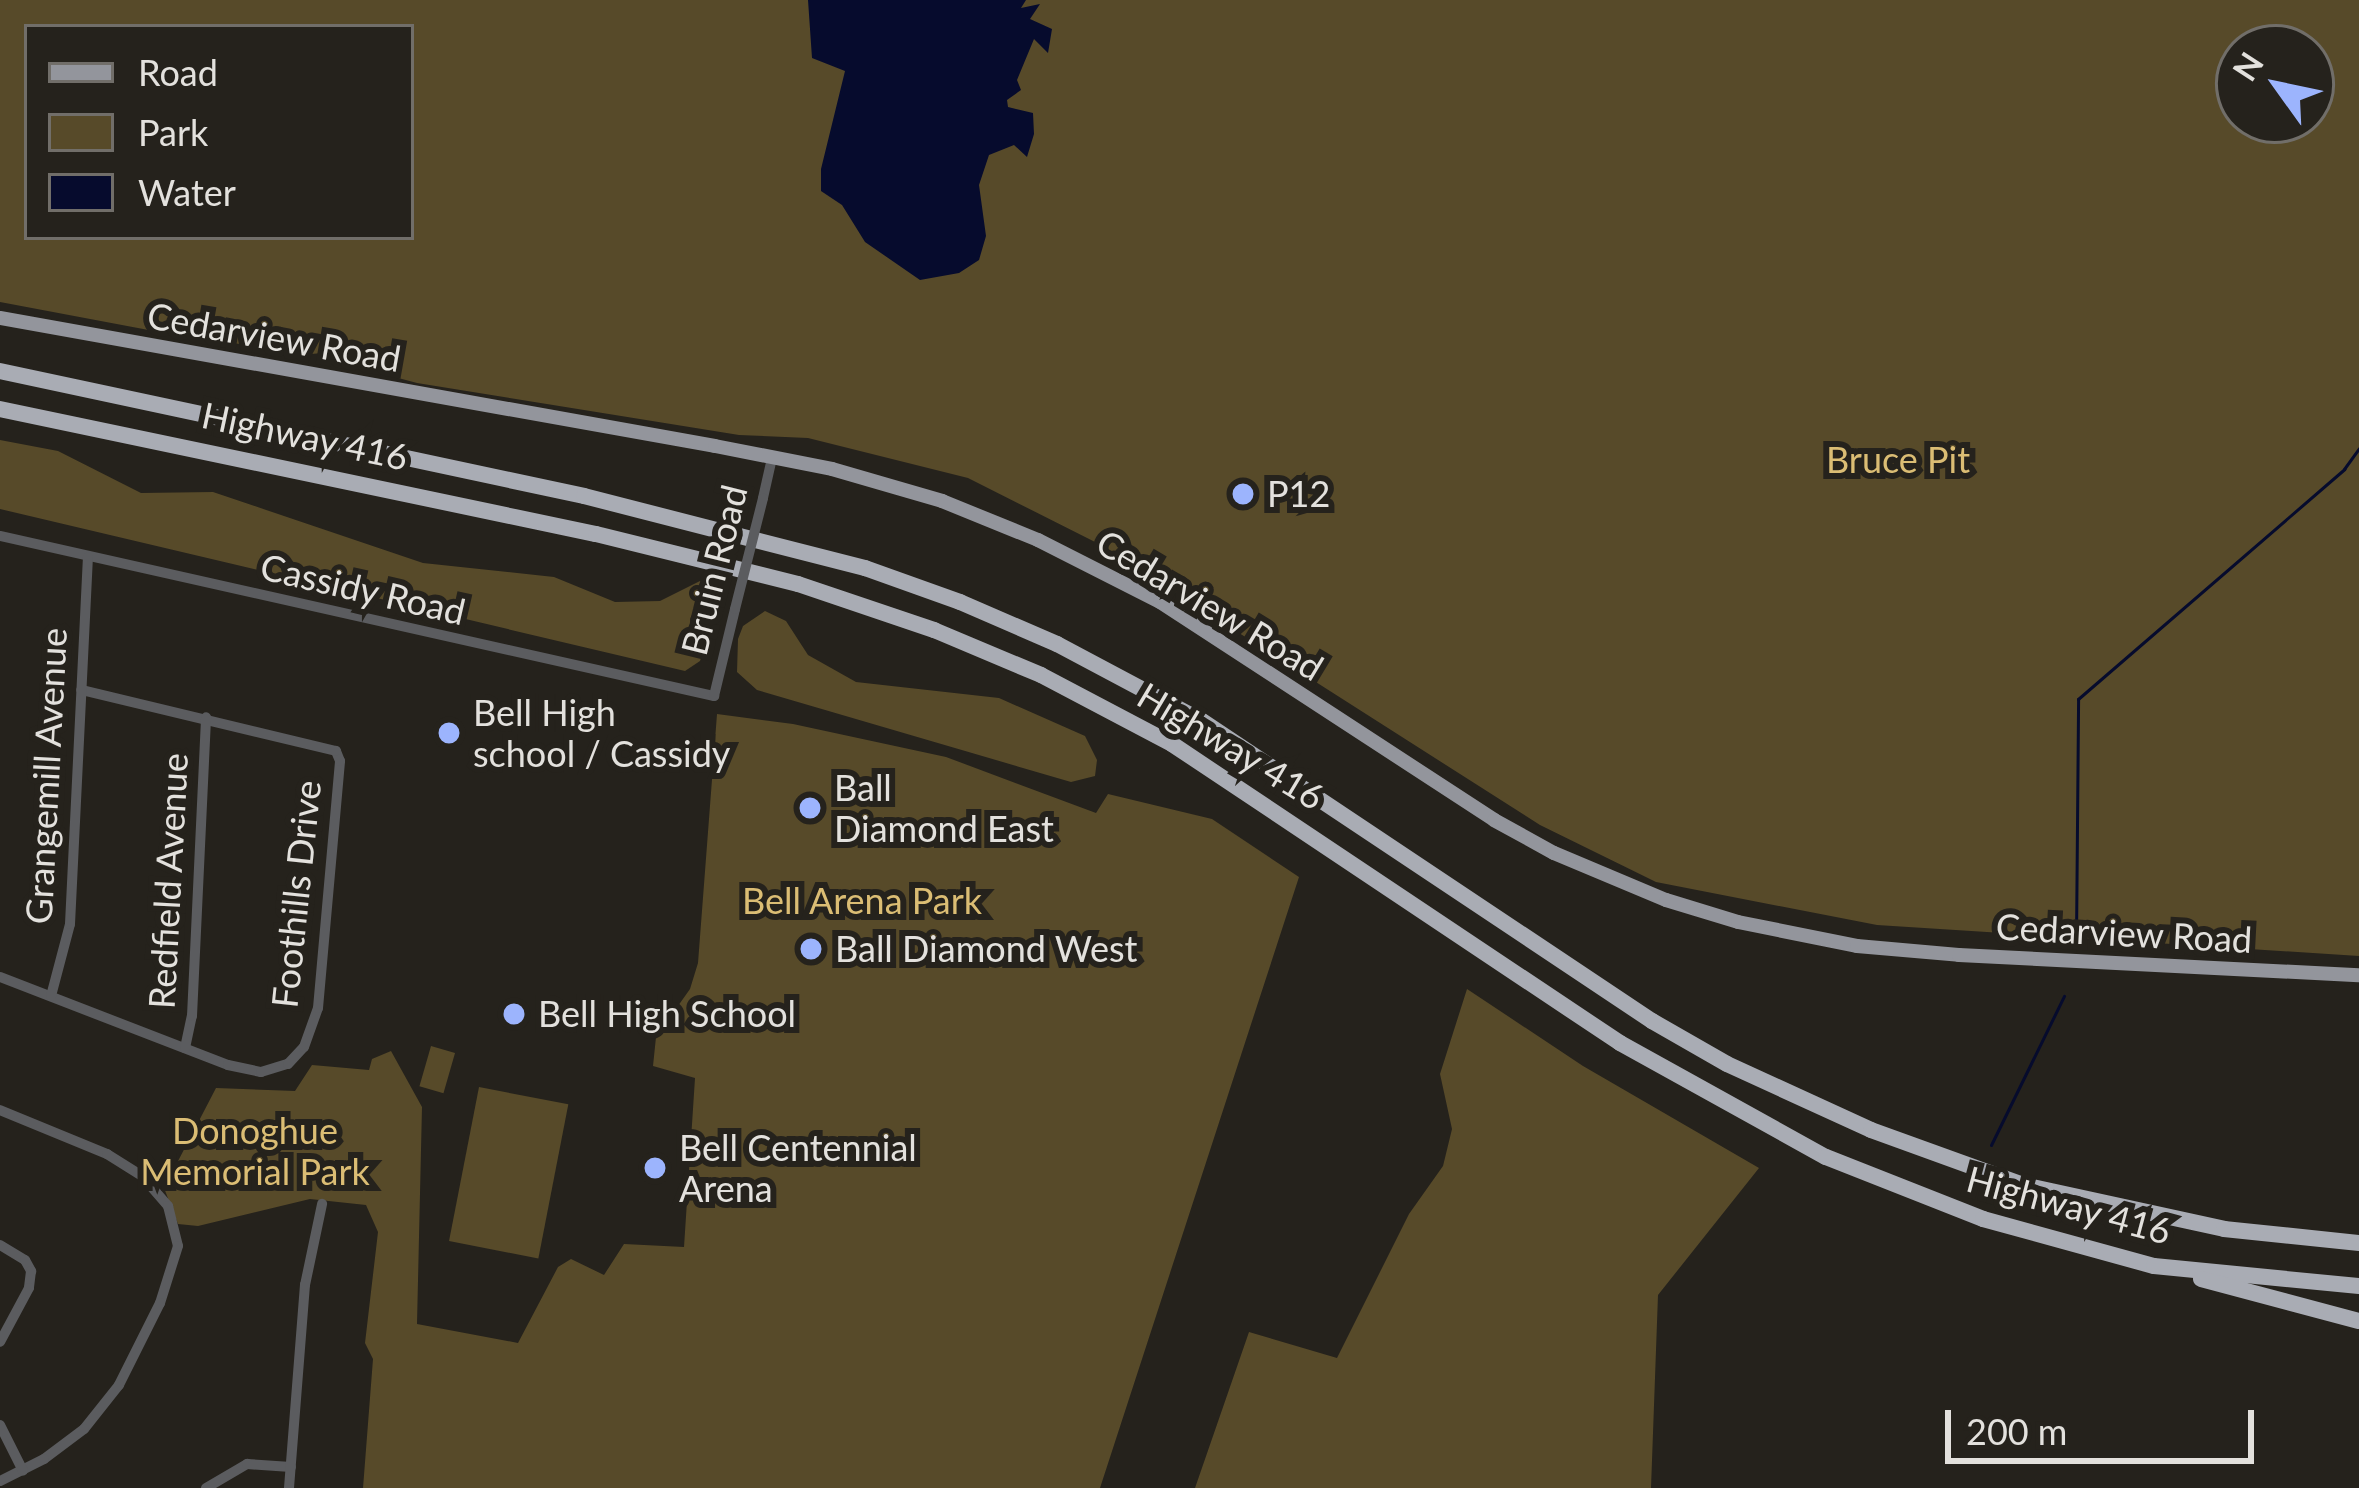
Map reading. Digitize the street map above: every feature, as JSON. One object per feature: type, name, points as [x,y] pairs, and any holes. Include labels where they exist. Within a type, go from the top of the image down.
[{"type":"highway","name":"Highway 416","points":[[0,371],[606,501],[865,568],[960,602],[1057,644],[1202,721],[1652,1022],[1727,1064],[1871,1130],[2023,1185],[2224,1229],[2313,1240],[2359,1240]]},
{"type":"highway","name":"Highway 416","points":[[0,409],[596,534],[798,584],[952,637],[1172,744],[1620,1043],[1749,1117],[1911,1194],[2153,1266],[2359,1286]]},
{"type":"highway","points":[[2153,1266],[2359,1321]]},
{"type":"main road","name":"Cedarview Road","points":[[0,318],[832,469],[942,501],[1132,586],[1494,820],[1554,853],[1666,900],[1738,922],[1857,946],[2359,975]]},
{"type":"street","name":"Bruin Road","points":[[714,696],[772,458]]},
{"type":"street","name":"Cassidy Road","points":[[0,536],[714,696]]},
{"type":"street","name":"Grangemill Avenue","points":[[51,997],[70,923],[88,557]]},
{"type":"street","name":"Foothills Drive","points":[[0,976],[185,1048],[261,1072],[288,1064],[304,1047],[318,1008],[340,761],[324,744],[81,690]]},
{"type":"street","name":"Redfield Avenue","points":[[185,1048],[192,1016],[206,717]]},
{"type":"street","points":[[0,1111],[106,1154],[142,1176],[169,1206],[178,1246],[160,1303],[119,1385],[84,1429],[22,1472],[0,1481]]},
{"type":"street","points":[[290,1488],[305,1286],[322,1204]]},
{"type":"street","points":[[0,1245],[25,1260],[31,1271],[29,1288],[0,1342]]},
{"type":"street","points":[[0,1425],[22,1472]]},
{"type":"street","points":[[206,1488],[247,1464],[291,1467]]},
{"type":"green space","name":"Bruce Pit","points":[[0,0],[2359,0],[2359,956],[1877,925],[1656,882],[1540,825],[1101,545],[968,478],[808,438],[739,435],[417,383],[376,372],[334,352],[311,354],[175,335],[0,302]]},
{"type":"green space","points":[[0,440],[58,451],[141,493],[213,492],[423,563],[554,577],[615,602],[660,601],[700,581],[715,592],[715,612],[700,661],[685,671],[0,509]]},
{"type":"green space","points":[[765,611],[786,621],[808,655],[856,682],[999,698],[1085,736],[1097,760],[1095,776],[1071,782],[757,690],[737,672],[738,639],[743,626]]},
{"type":"green space","points":[[717,714],[793,724],[946,757],[1096,813],[1108,794],[1212,819],[1299,877],[1100,1488],[363,1488],[373,1359],[365,1343],[378,1232],[366,1205],[310,1199],[198,1226],[178,1224],[164,1188],[216,1088],[295,1091],[312,1065],[369,1070],[372,1059],[391,1051],[422,1107],[417,1324],[518,1343],[558,1267],[571,1259],[604,1275],[624,1244],[684,1247],[695,1078],[653,1066],[656,1037],[690,989],[698,963]]},
{"type":"green space","points":[[1467,989],[1583,1066],[1759,1168],[1658,1295],[1651,1488],[1195,1488],[1249,1332],[1337,1358],[1409,1214],[1443,1166],[1452,1129],[1440,1074]]},
{"type":"green space","points":[[431,1046],[455,1053],[443,1093],[419,1086]]},
{"type":"green space","points":[[479,1087],[568,1104],[538,1258],[449,1241]]},
{"type":"water","points":[[808,0],[1026,0],[1021,8],[1040,4],[1030,19],[1052,29],[1048,53],[1034,39],[1017,80],[1021,90],[1007,100],[1008,107],[1033,113],[1034,134],[1027,157],[1014,145],[989,155],[979,185],[986,236],[979,260],[959,273],[920,280],[865,242],[842,205],[821,191],[821,169],[845,71],[812,58]]},
{"type":"waterway","points":[[2076,940],[2078,699],[2344,469],[2359,448]]},
{"type":"waterway","points":[[1991,1145],[2064,996]]},
{"type":"place","name":"P12","points":[[1243,494]]},
{"type":"place","name":"Bell High school / Cassidy","points":[[449,733]]},
{"type":"place","name":"Ball Diamond East","points":[[810,808]]},
{"type":"place","name":"Ball Diamond West","points":[[811,949]]},
{"type":"place","name":"Bell High School","points":[[514,1014]]},
{"type":"place","name":"Bell Centennial Arena","points":[[655,1168]]},
{"type":"park label","name":"Bell Arena Park","points":[[862,901]]},
{"type":"park label","name":"Donoghue Memorial Park","points":[[255,1150]]}]
